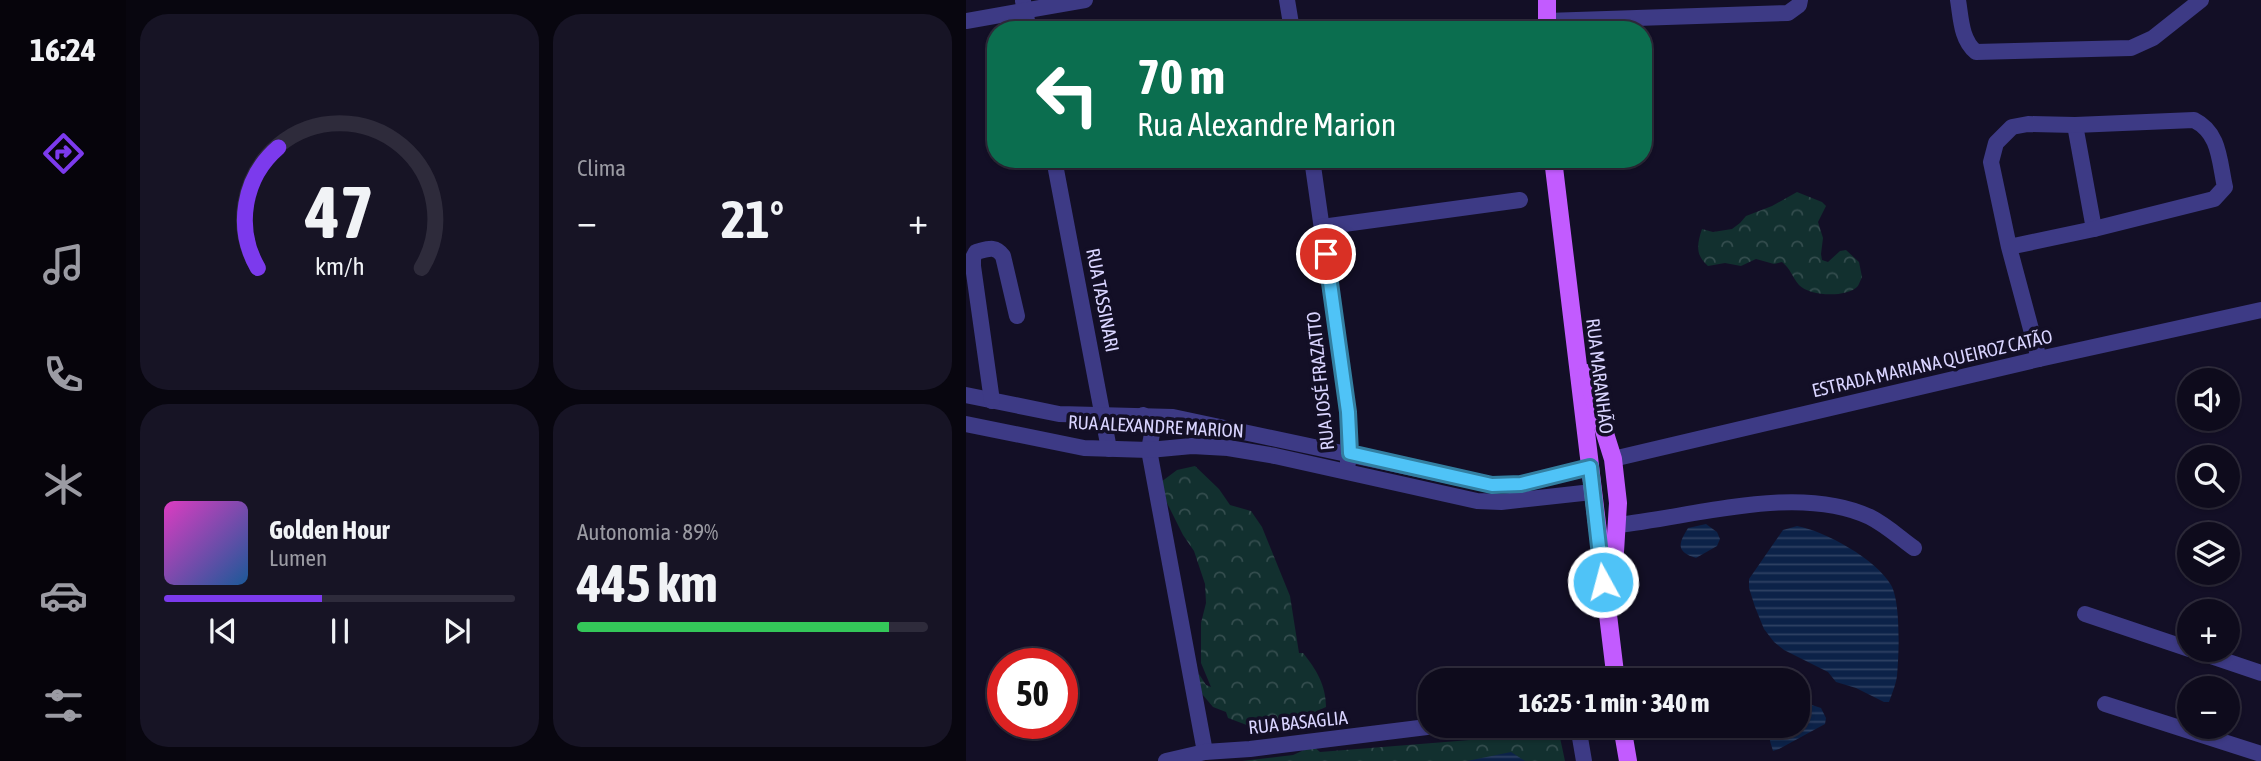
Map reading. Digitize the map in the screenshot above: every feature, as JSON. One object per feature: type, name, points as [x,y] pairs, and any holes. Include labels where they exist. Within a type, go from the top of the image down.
[{"type":"main road","points":[[1547,0],[1547,21]]},
{"type":"main road","name":"RUA MARANHÃO","points":[[1554,168],[1614,668]]},
{"type":"main road","points":[[1574,336],[1613,459],[1617,525],[1615,552],[1603,582]]},
{"type":"main road","points":[[1590,467],[1613,459]]},
{"type":"main road","points":[[1592,492],[1616,485]]},
{"type":"main road","points":[[1624,738],[1628,761]]},
{"type":"street","points":[[966,21],[1024,5],[1085,0]]},
{"type":"street","points":[[1287,0],[1290,21]]},
{"type":"street","points":[[1585,21],[1718,7],[1788,13],[1799,5],[1800,0]]},
{"type":"street","points":[[1958,0],[1968,46],[1976,52],[2131,48],[2153,38],[2201,0]]},
{"type":"street","points":[[2009,247],[2214,200],[2225,187],[2215,139],[2206,126],[2194,120],[2075,125],[2028,124],[2012,127],[1996,143],[1991,162],[2009,247],[2039,359]]},
{"type":"street","points":[[2075,125],[2094,229]]},
{"type":"street","name":"RUA TASSINARI","points":[[1056,168],[1109,449]]},
{"type":"street","name":"RUA JOSÉ FRAZATTO","points":[[1313,168],[1348,412],[1350,453],[1347,473]]},
{"type":"street","points":[[1322,228],[1520,200]]},
{"type":"street","points":[[992,401],[973,266],[976,252],[993,248],[999,250],[1003,256],[1017,316]]},
{"type":"street","name":"ESTRADA MARIANA QUEIROZ CATÃO","points":[[1613,459],[2261,310]]},
{"type":"street","name":"RUA ALEXANDRE MARION","points":[[966,395],[1059,414],[1143,415],[1208,423],[1492,485],[1531,482],[1590,467]]},
{"type":"street","points":[[1143,415],[1153,428],[1149,450],[1205,752]]},
{"type":"street","name":"RUA ALEXANDRE MARION","points":[[966,424],[1084,448],[1228,448],[1477,501],[1500,502],[1592,492]]},
{"type":"street","points":[[1617,525],[1772,502],[1834,505],[1871,518],[1914,548]]},
{"type":"street","points":[[2085,614],[2177,645]]},
{"type":"street","points":[[2228,662],[2261,673]]},
{"type":"street","points":[[2105,704],[2261,754]]},
{"type":"street","name":"RUA BASAGLIA","points":[[1166,761],[1205,752],[1418,728]]},
{"type":"street","points":[[1580,738],[1584,761]]},
{"type":"green space","points":[[1797,192],[1826,206],[1818,222],[1823,238],[1822,260],[1828,262],[1840,251],[1846,250],[1859,262],[1862,277],[1857,287],[1836,294],[1811,292],[1799,285],[1782,262],[1774,264],[1756,259],[1741,266],[1725,263],[1708,266],[1701,258],[1698,249],[1702,229],[1713,232],[1732,229],[1746,216]]},
{"type":"green space","points":[[1195,466],[1219,489],[1230,505],[1251,511],[1262,527],[1290,596],[1299,653],[1303,653],[1312,665],[1324,692],[1326,707],[1268,733],[1228,718],[1226,712],[1213,707],[1197,688],[1199,674],[1206,685],[1211,687],[1201,663],[1205,584],[1194,551],[1165,499],[1161,482],[1177,470]]},
{"type":"green space","points":[[1496,738],[1560,738],[1565,761],[1242,761],[1293,755],[1313,746],[1320,752]]},
{"type":"water","points":[[1706,524],[1717,532],[1720,539],[1717,546],[1696,558],[1685,553],[1681,543],[1688,528]]},
{"type":"water","points":[[1797,526],[1835,540],[1862,556],[1884,575],[1891,585],[1898,616],[1899,642],[1897,676],[1889,702],[1836,682],[1828,672],[1784,650],[1764,629],[1749,588],[1749,579],[1783,530]]},
{"type":"water","points":[[1810,704],[1821,708],[1826,718],[1825,724],[1810,732]]},
{"type":"water","points":[[1771,738],[1799,738],[1773,751]]},
{"type":"water","points":[[1511,752],[1525,761],[1467,761]]},
{"type":"route","points":[[1326,254],[1348,412],[1350,453],[1492,485],[1521,484],[1590,467],[1603,582]]}]
